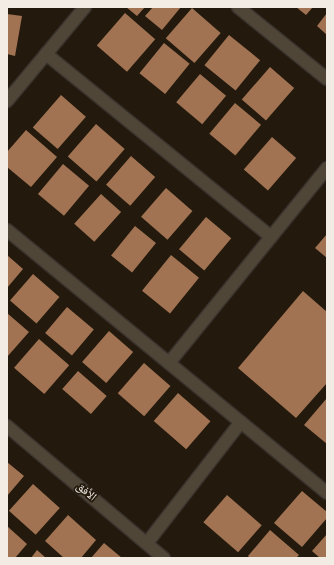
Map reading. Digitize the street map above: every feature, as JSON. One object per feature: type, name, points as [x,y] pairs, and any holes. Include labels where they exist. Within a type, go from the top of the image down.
[{"type":"street","points":[[7,101],[85,7]]},
{"type":"street","points":[[238,7],[327,79]]},
{"type":"street","points":[[46,54],[271,237]]},
{"type":"street","points":[[169,363],[327,168]]},
{"type":"street","points":[[7,230],[327,493]]},
{"type":"street","points":[[147,543],[241,422]]},
{"type":"street","name":"الأفق","points":[[7,426],[164,558]]},
{"type":"building","points":[[126,7],[145,7],[137,16]]},
{"type":"building","points":[[153,7],[181,7],[162,30],[145,16]]},
{"type":"building","points":[[296,7],[313,7],[306,15]]},
{"type":"building","points":[[192,8],[221,33],[194,63],[166,38]]},
{"type":"building","points":[[125,13],[155,39],[127,72],[97,45]]},
{"type":"building","points":[[327,13],[327,35],[317,26]]},
{"type":"building","points":[[7,14],[22,16],[15,56],[7,54]]},
{"type":"building","points":[[229,35],[260,60],[236,90],[204,65]]},
{"type":"building","points":[[164,43],[190,64],[165,94],[139,73]]},
{"type":"building","points":[[270,67],[294,88],[266,120],[242,99]]},
{"type":"building","points":[[200,74],[226,96],[202,124],[176,102]]},
{"type":"building","points":[[61,95],[86,117],[58,149],[33,127]]},
{"type":"building","points":[[235,103],[261,125],[235,155],[209,134]]},
{"type":"building","points":[[96,124],[125,149],[96,181],[68,156]]},
{"type":"building","points":[[26,130],[57,157],[31,187],[7,167],[7,152]]},
{"type":"building","points":[[272,137],[296,158],[268,190],[244,169]]},
{"type":"building","points":[[131,156],[155,177],[130,206],[106,185]]},
{"type":"building","points":[[63,164],[89,186],[64,216],[38,194]]},
{"type":"building","points":[[166,188],[192,211],[167,240],[141,217]]},
{"type":"building","points":[[101,194],[121,212],[94,242],[74,224]]},
{"type":"building","points":[[206,217],[231,238],[204,270],[179,249]]},
{"type":"building","points":[[135,226],[156,243],[132,273],[111,256]]},
{"type":"building","points":[[327,234],[327,258],[315,248]]},
{"type":"building","points":[[7,255],[23,269],[7,288]]},
{"type":"building","points":[[171,255],[199,278],[170,313],[142,291]]},
{"type":"building","points":[[33,274],[59,297],[36,323],[10,300]]},
{"type":"building","points":[[303,291],[327,312],[327,383],[296,418],[238,368]]},
{"type":"building","points":[[67,307],[94,329],[72,356],[45,333]]},
{"type":"building","points":[[7,313],[29,332],[7,357]]},
{"type":"building","points":[[109,331],[133,352],[106,383],[82,362]]},
{"type":"building","points":[[39,339],[69,365],[44,394],[14,368]]},
{"type":"building","points":[[144,363],[170,386],[144,416],[118,393]]},
{"type":"building","points":[[78,371],[107,396],[91,414],[62,389]]},
{"type":"building","points":[[178,393],[210,421],[186,449],[154,421]]},
{"type":"building","points":[[327,398],[327,444],[304,425]]},
{"type":"building","points":[[7,462],[24,476],[7,496]]},
{"type":"building","points":[[33,484],[60,508],[36,535],[9,511]]},
{"type":"building","points":[[302,491],[327,512],[327,518],[302,547],[274,523]]},
{"type":"building","points":[[227,495],[262,525],[238,552],[203,522]]},
{"type":"building","points":[[68,515],[96,540],[81,558],[64,558],[45,541]]},
{"type":"building","points":[[7,526],[27,544],[15,558],[7,558]]},
{"type":"building","points":[[270,530],[299,555],[296,558],[250,558],[248,556]]},
{"type":"building","points":[[327,534],[327,558],[320,558],[312,551]]},
{"type":"building","points":[[104,543],[122,558],[91,558]]},
{"type":"building","points":[[37,550],[46,558],[31,558]]}]
